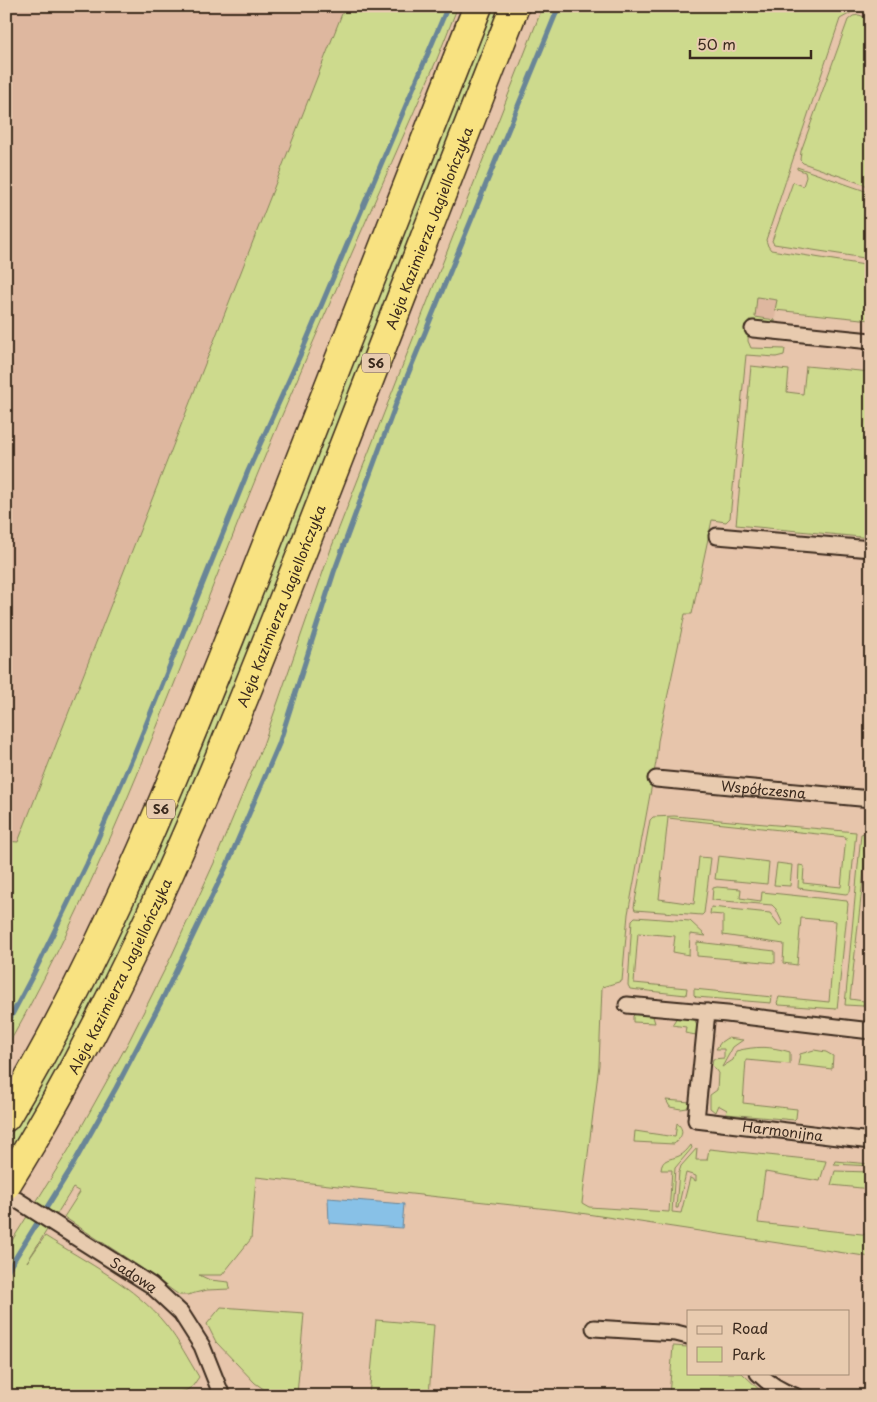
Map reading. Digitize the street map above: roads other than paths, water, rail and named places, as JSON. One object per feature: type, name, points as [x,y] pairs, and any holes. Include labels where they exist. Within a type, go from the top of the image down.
[{"type":"highway","name":"S6","points":[[6,1117],[66,1009],[109,924],[171,786],[478,6]]},
{"type":"highway","name":"Aleja Kazimierza Jagiellończyka","points":[[6,1185],[66,1083],[103,1015],[147,925],[200,807],[515,6]]},
{"type":"street","points":[[753,329],[871,341]]},
{"type":"street","points":[[717,536],[871,549]]},
{"type":"street","name":"Współczesna","points":[[656,779],[871,799]]},
{"type":"street","points":[[627,1005],[707,1012],[871,1031]]},
{"type":"street","name":"Harmonijna","points":[[707,1012],[696,1120],[871,1141]]},
{"type":"street","name":"Sadowa","points":[[6,1193],[151,1285],[181,1313],[202,1346],[222,1396]]},
{"type":"street","points":[[594,1328],[687,1336]]},
{"type":"street","points":[[759,1374],[782,1392],[795,1396]]},
{"type":"water","points":[[328,1198],[404,1204],[402,1228],[329,1223]]},
{"type":"waterway","points":[[6,1026],[87,864],[135,752],[248,471],[302,351],[448,6]]},
{"type":"waterway","points":[[6,1273],[70,1170],[116,1088],[161,1002],[227,865],[279,744],[334,572],[397,401],[559,6]]}]
